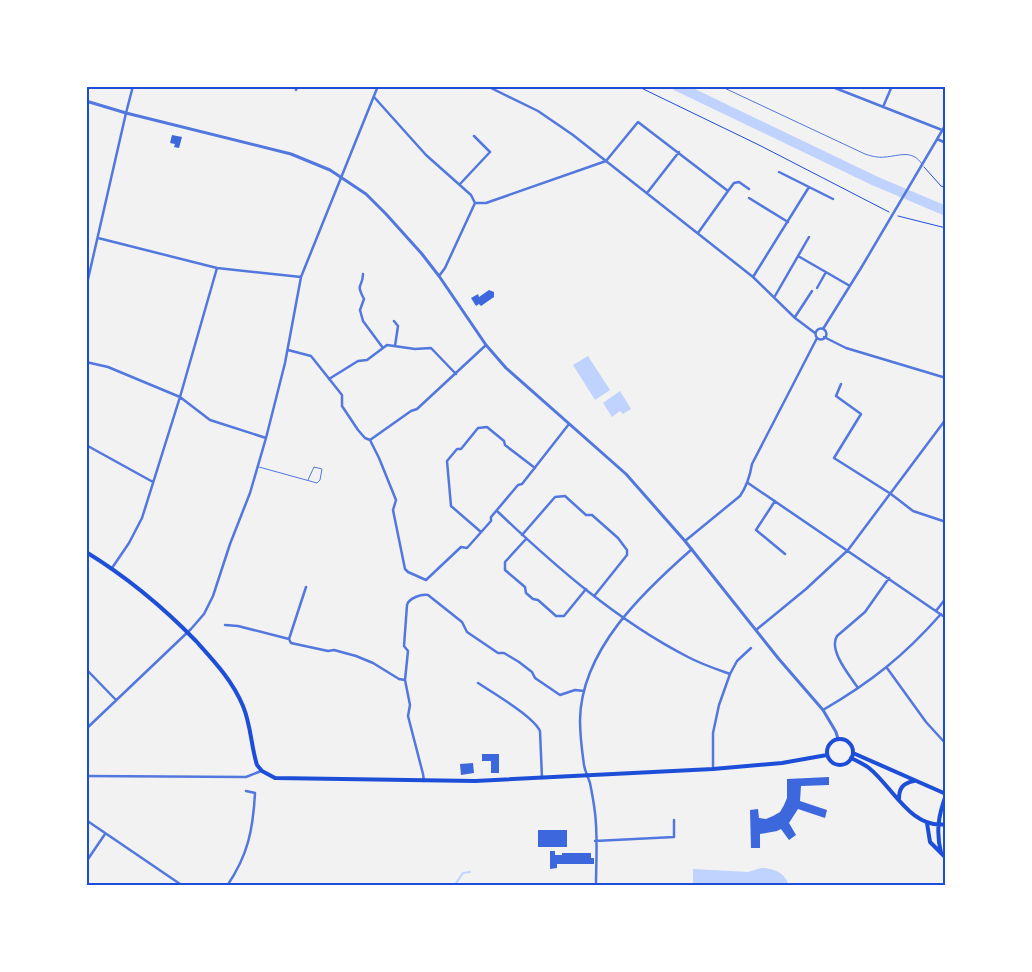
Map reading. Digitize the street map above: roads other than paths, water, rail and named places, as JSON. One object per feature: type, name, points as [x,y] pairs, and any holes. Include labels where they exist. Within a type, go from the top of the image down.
[{"type":"main road","points":[[86,552],[146,593],[188,633],[220,668],[236,692],[247,715],[255,758],[262,771],[280,778],[424,781],[542,778],[782,764],[828,755]]},
{"type":"main road","points":[[852,756],[846,764],[838,765],[831,762],[828,755],[830,744],[838,739],[848,742],[852,756],[869,768],[912,813],[927,823],[946,824]]},
{"type":"main road","points":[[852,756],[946,795],[937,825],[941,853]]},
{"type":"main road","points":[[899,799],[900,788],[903,785],[916,781]]},
{"type":"main road","points":[[927,823],[930,842],[946,858]]},
{"type":"street","points":[[86,288],[133,86]]},
{"type":"street","points":[[86,729],[188,633],[204,614],[213,596],[258,467],[288,350],[302,277],[378,86]]},
{"type":"street","points":[[487,86],[538,111],[573,135],[753,277],[795,318],[815,333],[817,338],[752,464],[748,483],[740,496],[685,541]]},
{"type":"street","points":[[883,107],[892,86]]},
{"type":"street","points":[[832,87],[942,130]]},
{"type":"street","points":[[374,97],[426,154],[471,195],[475,203]]},
{"type":"street","points":[[86,101],[304,158],[343,177],[366,194],[386,214],[439,276],[486,345],[515,378],[626,474],[692,549],[823,710],[838,739]]},
{"type":"street","points":[[475,203],[486,203],[606,161],[635,123],[638,122],[728,191]]},
{"type":"street","points":[[823,329],[946,124]]},
{"type":"street","points":[[460,184],[490,152],[474,136]]},
{"type":"street","points":[[937,139],[946,143]]},
{"type":"street","points":[[647,193],[679,152]]},
{"type":"street","points":[[779,172],[833,198]]},
{"type":"street","points":[[698,233],[734,182],[739,182],[749,189]]},
{"type":"street","points":[[753,277],[809,186]]},
{"type":"street","points":[[749,198],[788,222]]},
{"type":"street","points":[[439,276],[446,268],[475,203]]},
{"type":"street","points":[[774,296],[810,237]]},
{"type":"street","points":[[98,238],[217,268],[302,277]]},
{"type":"street","points":[[798,256],[850,286]]},
{"type":"street","points":[[112,568],[135,532],[153,482],[180,397],[217,268]]},
{"type":"street","points":[[817,288],[826,272]]},
{"type":"street","points":[[363,274],[358,289],[364,299],[360,310],[363,321],[383,348]]},
{"type":"street","points":[[795,318],[812,291]]},
{"type":"street","points":[[394,321],[398,326],[395,346]]},
{"type":"street","points":[[815,333],[817,329],[823,329]]},
{"type":"street","points":[[823,329],[826,333],[824,337]]},
{"type":"street","points":[[817,338],[824,337],[846,348],[946,378]]},
{"type":"street","points":[[329,379],[358,361],[367,360],[387,345],[415,349],[431,348],[456,374]]},
{"type":"street","points":[[370,440],[416,409],[486,345]]},
{"type":"street","points":[[288,350],[311,356],[342,396],[342,406],[358,430],[364,438],[370,440],[380,458],[396,500],[393,510],[405,569],[424,580],[428,579],[461,547],[466,548],[492,521],[491,518],[518,485],[522,484],[569,424]]},
{"type":"street","points":[[86,362],[108,367],[180,397],[210,420],[266,438]]},
{"type":"street","points":[[841,384],[836,396],[861,414],[834,458],[891,494],[913,511],[946,522]]},
{"type":"street","points":[[756,630],[806,589],[848,550],[946,420]]},
{"type":"street","points":[[481,532],[451,506],[447,461],[457,449],[461,449],[478,428],[487,427],[504,441],[505,445],[535,468]]},
{"type":"street","points":[[86,445],[153,482]]},
{"type":"street","points":[[748,483],[946,618]]},
{"type":"street","points":[[522,535],[555,496],[565,496],[586,515],[592,515],[618,538],[627,550],[627,555],[594,596]]},
{"type":"street","points":[[775,501],[756,530],[785,554]]},
{"type":"street","points":[[497,511],[522,535],[623,618],[689,657],[730,674]]},
{"type":"street","points":[[526,538],[505,562],[505,570],[525,587],[526,593],[533,599],[538,600],[556,616],[564,616],[586,589]]},
{"type":"street","points":[[596,886],[595,813],[584,766],[580,718],[584,692],[594,666],[606,643],[623,618],[646,591],[692,549]]},
{"type":"street","points":[[858,689],[835,651],[834,641],[836,636],[865,612],[889,578]]},
{"type":"street","points":[[289,639],[306,587]]},
{"type":"street","points":[[424,781],[408,716],[410,705],[405,680],[408,651],[404,646],[407,605],[410,600],[425,594],[462,622],[467,632],[498,653],[504,653],[518,662],[532,672],[535,678],[560,695],[575,690],[584,692]]},
{"type":"street","points":[[936,611],[946,598]]},
{"type":"street","points":[[823,710],[858,689],[887,668],[915,643],[941,614]]},
{"type":"street","points":[[225,625],[238,626],[289,639],[291,643],[328,652],[334,650],[356,656],[373,663],[399,679],[405,680]]},
{"type":"street","points":[[713,769],[713,733],[716,718],[730,674],[737,661],[751,648]]},
{"type":"street","points":[[887,668],[926,722],[946,744]]},
{"type":"street","points":[[86,670],[116,700]]},
{"type":"street","points":[[478,683],[538,726],[540,731],[542,778]]},
{"type":"street","points":[[86,776],[242,777],[252,776],[262,771]]},
{"type":"street","points":[[227,886],[243,858],[253,825],[255,793],[246,791]]},
{"type":"street","points":[[86,820],[183,886]]},
{"type":"street","points":[[596,841],[674,837],[674,820]]},
{"type":"street","points":[[86,862],[105,834]]},
{"type":"lane","points":[[288,86],[297,88]]},
{"type":"lane","points":[[720,86],[865,154],[878,157],[908,154],[918,158],[922,164]]},
{"type":"lane","points":[[258,467],[317,483],[320,480],[322,469],[314,467],[308,480]]},
{"type":"water","points":[[588,356],[610,390],[595,400],[573,365]]},
{"type":"water","points":[[620,391],[631,409],[623,414],[620,411],[612,417],[603,403]]},
{"type":"water","points":[[761,868],[778,872],[785,878],[789,886],[693,886],[693,869],[748,872]]},
{"type":"waterway","points":[[677,86],[875,181],[946,211]]},
{"type":"waterway","points":[[454,886],[463,873],[470,872]]}]
